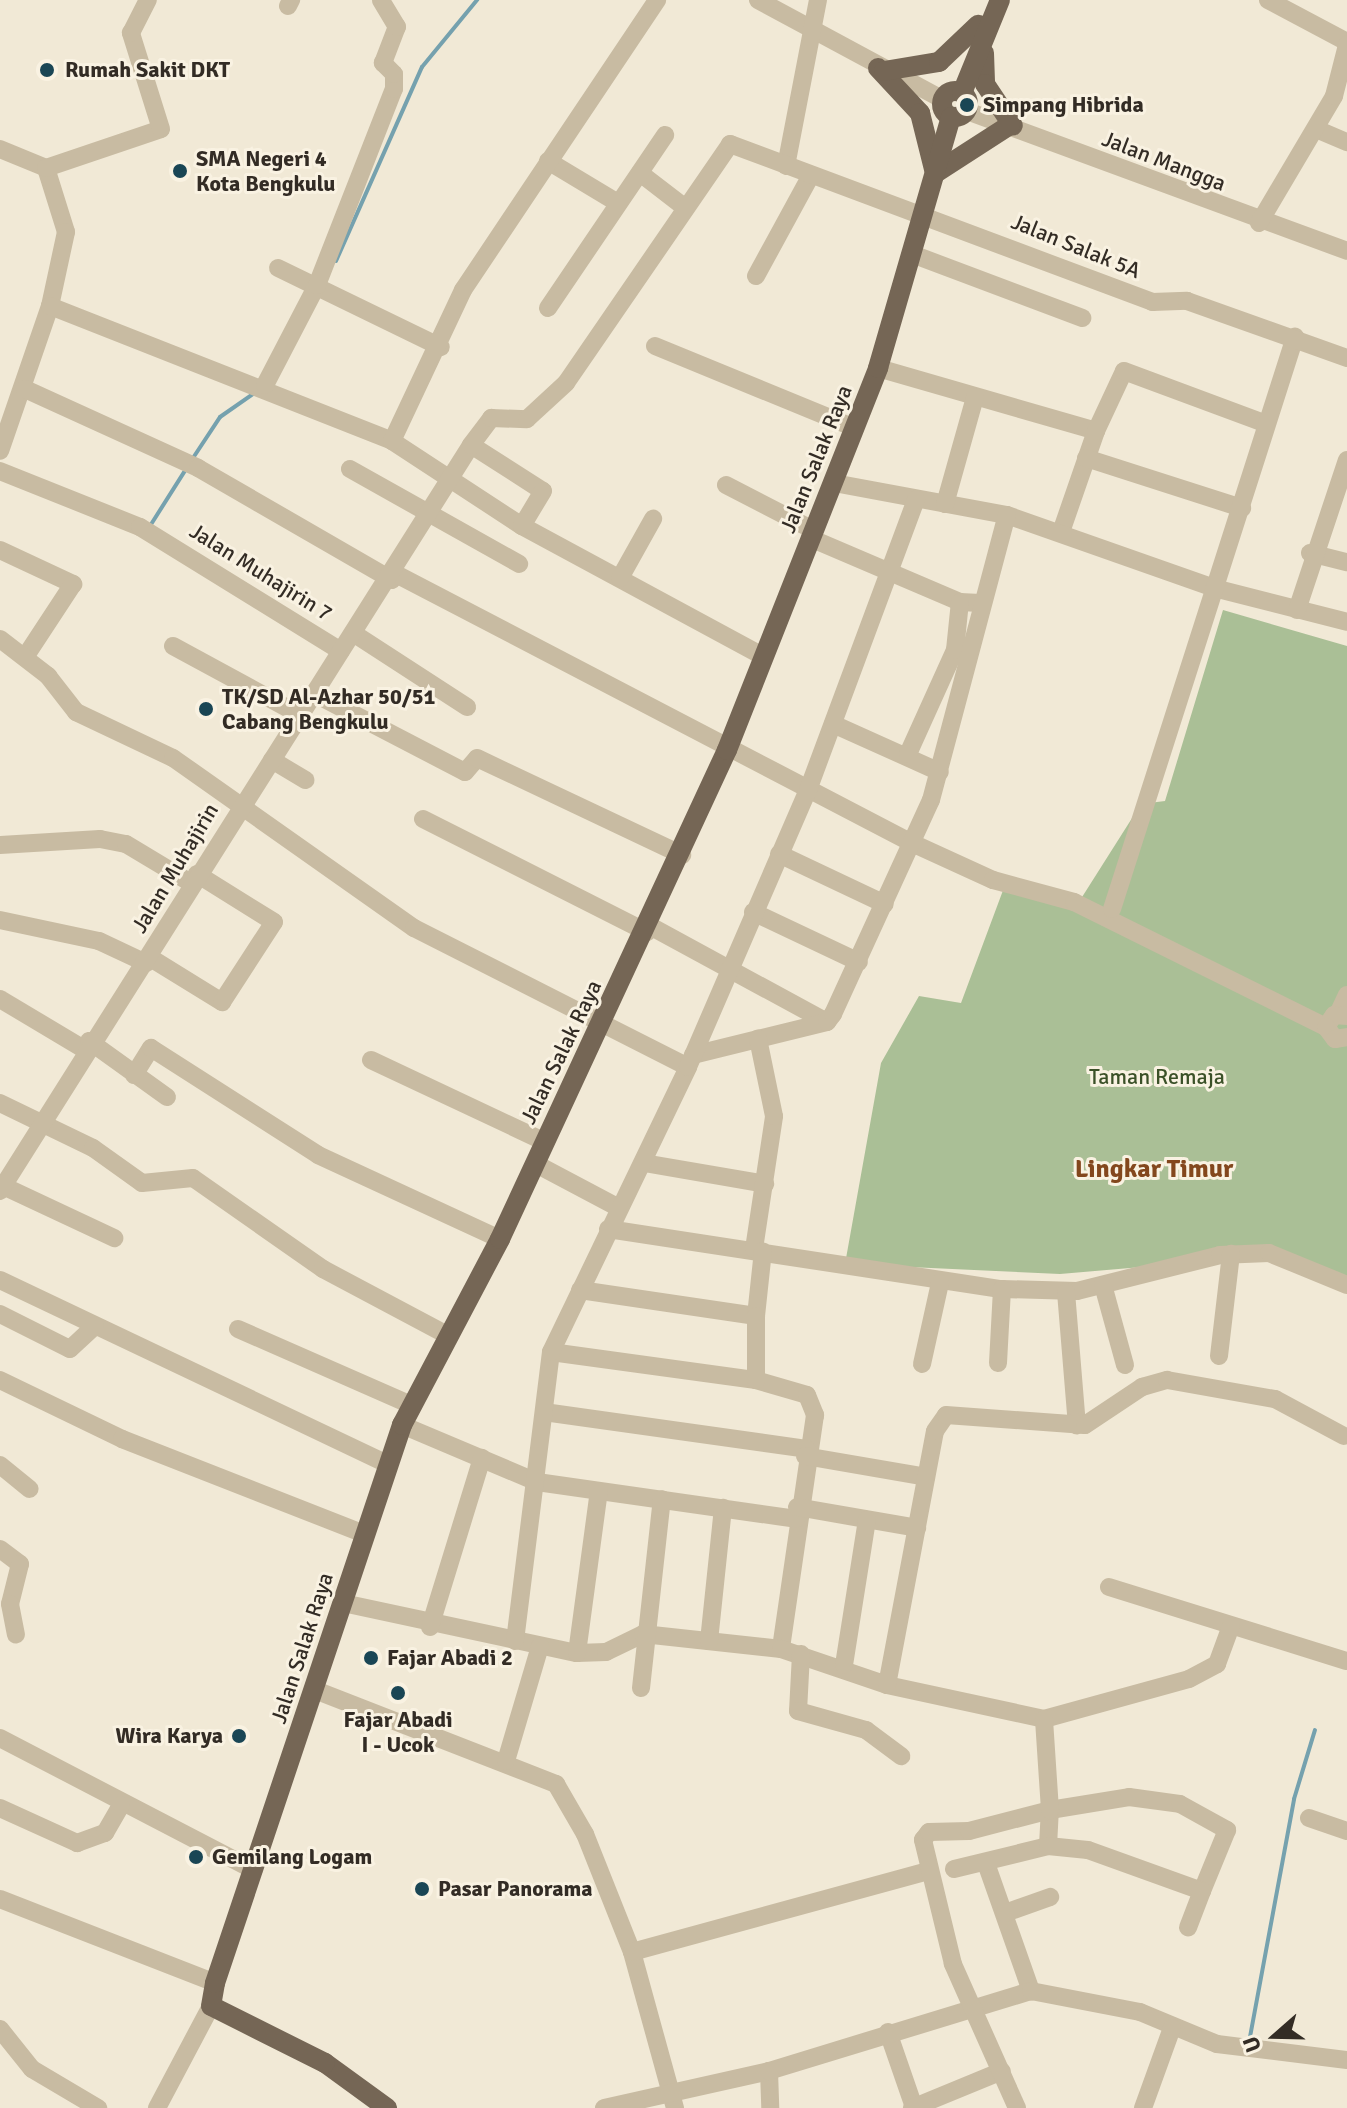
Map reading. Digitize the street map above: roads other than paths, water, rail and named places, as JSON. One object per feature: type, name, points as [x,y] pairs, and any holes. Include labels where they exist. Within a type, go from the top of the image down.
[{"type":"main road","points":[[881,69],[926,124],[936,175],[1012,125],[982,76],[982,31],[987,0]]},
{"type":"main road","points":[[881,69],[939,62],[982,31],[1000,0]]},
{"type":"main road","name":"Jalan Salak Raya","points":[[211,2006],[215,1983],[402,1425],[500,1239],[601,1021],[648,929],[727,750],[878,368],[955,102],[982,31]]},
{"type":"main road","points":[[211,2006],[325,2063],[387,2108]]},
{"type":"street","points":[[0,149],[46,168],[161,129],[131,33],[148,0]]},
{"type":"street","points":[[271,388],[317,285],[394,89],[394,74],[383,63],[397,27],[381,0]]},
{"type":"street","points":[[392,441],[441,347],[463,290],[657,0]]},
{"type":"street","name":"Jalan Mangga","points":[[758,0],[808,33],[955,102],[1259,223],[1347,251]]},
{"type":"street","points":[[786,166],[808,33],[818,0]]},
{"type":"street","points":[[1259,223],[1316,129],[1347,43],[1268,0]]},
{"type":"street","points":[[1316,129],[1347,142]]},
{"type":"street","points":[[548,308],[665,135]]},
{"type":"street","name":"Jalan Salak 5A","points":[[684,207],[730,144],[810,177],[924,215],[1152,302],[1175,298],[1295,337],[1347,358]]},
{"type":"street","points":[[548,161],[618,203]]},
{"type":"street","points":[[0,451],[25,389],[50,306],[66,232],[46,168]]},
{"type":"street","points":[[640,173],[684,207]]},
{"type":"street","points":[[756,276],[810,177]]},
{"type":"street","name":"Jalan Muhajirin","points":[[2,1184],[87,1045],[148,960],[194,878],[241,804],[393,577],[471,445],[491,418],[527,419],[566,383],[684,207]]},
{"type":"street","points":[[912,254],[1082,318]]},
{"type":"street","points":[[278,268],[441,347]]},
{"type":"street","points":[[50,306],[238,384],[271,388],[392,441],[522,526],[762,656]]},
{"type":"street","points":[[1112,909],[1185,700],[1214,588],[1242,508],[1264,423],[1295,337]]},
{"type":"street","points":[[655,346],[855,428]]},
{"type":"street","points":[[878,368],[1096,431]]},
{"type":"street","points":[[1061,532],[1120,373],[1132,373],[1264,423]]},
{"type":"street","points":[[25,389],[190,464],[393,577],[912,843],[993,880],[1112,909],[1335,1019]]},
{"type":"street","points":[[945,504],[975,397]]},
{"type":"street","points":[[471,445],[543,491],[522,526]]},
{"type":"street","points":[[1086,458],[1242,508]]},
{"type":"street","points":[[1297,610],[1310,553],[1347,460]]},
{"type":"street","points":[[350,469],[519,564]]},
{"type":"street","name":"Jalan Muhajirin 7","points":[[0,471],[147,531],[341,651]]},
{"type":"street","points":[[834,483],[1007,515],[1214,588],[1347,622]]},
{"type":"street","points":[[726,485],[886,573],[960,602],[980,603]]},
{"type":"street","points":[[515,1641],[551,1352],[608,1229],[644,1163],[690,1061],[726,966],[808,790],[916,499]]},
{"type":"street","points":[[0,639],[25,657],[83,716],[147,744],[241,804],[414,928],[601,1021],[690,1061],[758,1039],[827,1022],[859,962],[940,772],[980,603],[1007,515]]},
{"type":"street","points":[[620,578],[653,519]]},
{"type":"street","points":[[0,550],[73,584],[25,657]]},
{"type":"street","points":[[1310,553],[1347,562]]},
{"type":"street","points":[[908,754],[955,650],[960,602]]},
{"type":"street","points":[[353,633],[467,707]]},
{"type":"street","points":[[173,646],[302,716]]},
{"type":"street","points":[[315,694],[465,772],[477,758],[682,855]]},
{"type":"street","points":[[833,724],[908,754],[940,772]]},
{"type":"street","points":[[272,760],[305,780]]},
{"type":"street","points":[[423,819],[726,966],[827,1022]]},
{"type":"street","points":[[0,845],[100,839],[126,844],[274,922],[222,1002],[148,960],[99,941],[0,920]]},
{"type":"street","points":[[779,854],[885,904]]},
{"type":"street","points":[[1074,902],[1335,1019]]},
{"type":"street","points":[[753,912],[859,962]]},
{"type":"street","points":[[1347,995],[1335,1019],[1335,1039],[1347,1037]]},
{"type":"street","points":[[0,999],[87,1045],[167,1097]]},
{"type":"street","points":[[756,1380],[759,1250],[774,1116],[758,1039]]},
{"type":"street","points":[[134,1075],[151,1048],[318,1155],[500,1239]]},
{"type":"street","points":[[371,1060],[545,1142]]},
{"type":"street","points":[[0,1103],[142,1183],[193,1178],[323,1269],[447,1335]]},
{"type":"street","points":[[644,1163],[765,1184]]},
{"type":"street","points":[[536,1164],[619,1208]]},
{"type":"street","points":[[2,1184],[114,1238]]},
{"type":"street","points":[[608,1229],[759,1250],[940,1283],[1002,1289],[1066,1292],[1231,1254],[1281,1255],[1347,1285]]},
{"type":"street","points":[[1219,1356],[1231,1254]]},
{"type":"street","points":[[0,1280],[388,1464]]},
{"type":"street","points":[[922,1364],[940,1283]]},
{"type":"street","points":[[1103,1285],[1125,1365]]},
{"type":"street","points":[[998,1363],[1002,1289]]},
{"type":"street","points":[[580,1290],[756,1316]]},
{"type":"street","points":[[1066,1292],[1077,1426]]},
{"type":"street","points":[[0,1314],[70,1349],[95,1326]]},
{"type":"street","points":[[238,1329],[413,1406]]},
{"type":"street","points":[[551,1352],[756,1380],[807,1395],[815,1415],[797,1513],[781,1649]]},
{"type":"street","points":[[0,1380],[122,1439],[364,1534]]},
{"type":"street","points":[[887,1685],[926,1477],[946,1415],[1077,1426],[1167,1380],[1275,1399],[1344,1436]]},
{"type":"street","points":[[544,1412],[806,1452],[926,1477]]},
{"type":"street","points":[[402,1425],[537,1482],[723,1508],[867,1520],[917,1528]]},
{"type":"street","points":[[430,1627],[482,1458]]},
{"type":"street","points":[[0,1465],[30,1489]]},
{"type":"street","points":[[577,1653],[599,1491]]},
{"type":"street","points":[[641,1688],[643,1634],[662,1499]]},
{"type":"street","points":[[709,1641],[723,1508]]},
{"type":"street","points":[[844,1665],[867,1520]]},
{"type":"street","points":[[0,1549],[20,1564],[9,1621]]},
{"type":"street","points":[[1109,1587],[1347,1661]]},
{"type":"street","points":[[343,1603],[430,1627],[577,1653],[606,1652],[643,1634],[781,1649],[844,1665],[887,1685],[1044,1719],[1189,1679],[1217,1664],[1231,1626]]},
{"type":"street","points":[[506,1761],[540,1646]]},
{"type":"street","points":[[801,1654],[798,1711],[866,1730],[901,1756]]},
{"type":"street","points":[[315,1690],[545,1776],[562,1794],[632,1952],[674,2099]]},
{"type":"street","points":[[1044,1719],[1050,1810],[1048,1846]]},
{"type":"street","points":[[0,1738],[121,1805],[254,1870]]},
{"type":"street","points":[[1017,2108],[968,2004],[929,1871],[923,1840],[929,1832],[969,1831],[1050,1810],[1150,1796],[1209,1814],[1227,1830],[1188,1927]]},
{"type":"street","points":[[0,1808],[77,1843],[105,1833],[121,1805]]},
{"type":"street","points":[[1309,1818],[1347,1831]]},
{"type":"street","points":[[954,1869],[987,1866],[1048,1846],[1088,1850],[1202,1891]]},
{"type":"street","points":[[987,1866],[1031,1991]]},
{"type":"street","points":[[632,1952],[929,1871]]},
{"type":"street","points":[[1005,1913],[1050,1897]]},
{"type":"street","points":[[0,1899],[215,1983]]},
{"type":"street","points":[[604,2108],[674,2099],[769,2071],[968,2004],[1031,1991],[1140,2012],[1172,2028],[1217,2044],[1347,2060]]},
{"type":"street","points":[[157,2108],[211,2006]]},
{"type":"street","points":[[1143,2108],[1172,2028]]},
{"type":"street","points":[[888,2032],[918,2107],[1002,2071]]},
{"type":"street","points":[[3,2038],[32,2069],[98,2108]]},
{"type":"street","points":[[769,2071],[770,2108]]},
{"type":"waterway","points":[[336,261],[422,67],[477,0]]},
{"type":"waterway","points":[[193,458],[220,417],[253,394]]},
{"type":"waterway","points":[[150,526],[186,469]]},
{"type":"waterway","points":[[1250,2037],[1294,1799],[1315,1730]]},
{"type":"place","name":"Rumah Sakit DKT","points":[[47,70]]},
{"type":"place","name":"Simpang Hibrida","points":[[967,105]]},
{"type":"place","name":"SMA Negeri 4 Kota Bengkulu","points":[[180,171]]},
{"type":"place","name":"TK/SD Al-Azhar 50/51 Cabang Bengkulu","points":[[206,709]]},
{"type":"place","name":"Fajar Abadi 2","points":[[371,1658]]},
{"type":"place","name":"Fajar Abadi I - Ucok","points":[[398,1693]]},
{"type":"place","name":"Wira Karya","points":[[239,1736]]},
{"type":"place","name":"Gemilang Logam","points":[[196,1857]]},
{"type":"place","name":"Pasar Panorama","points":[[422,1889]]},
{"type":"district","name":"Lingkar Timur","points":[[1154,1170]]},
{"type":"park label","name":"Taman Remaja","points":[[1157,1077]]}]
